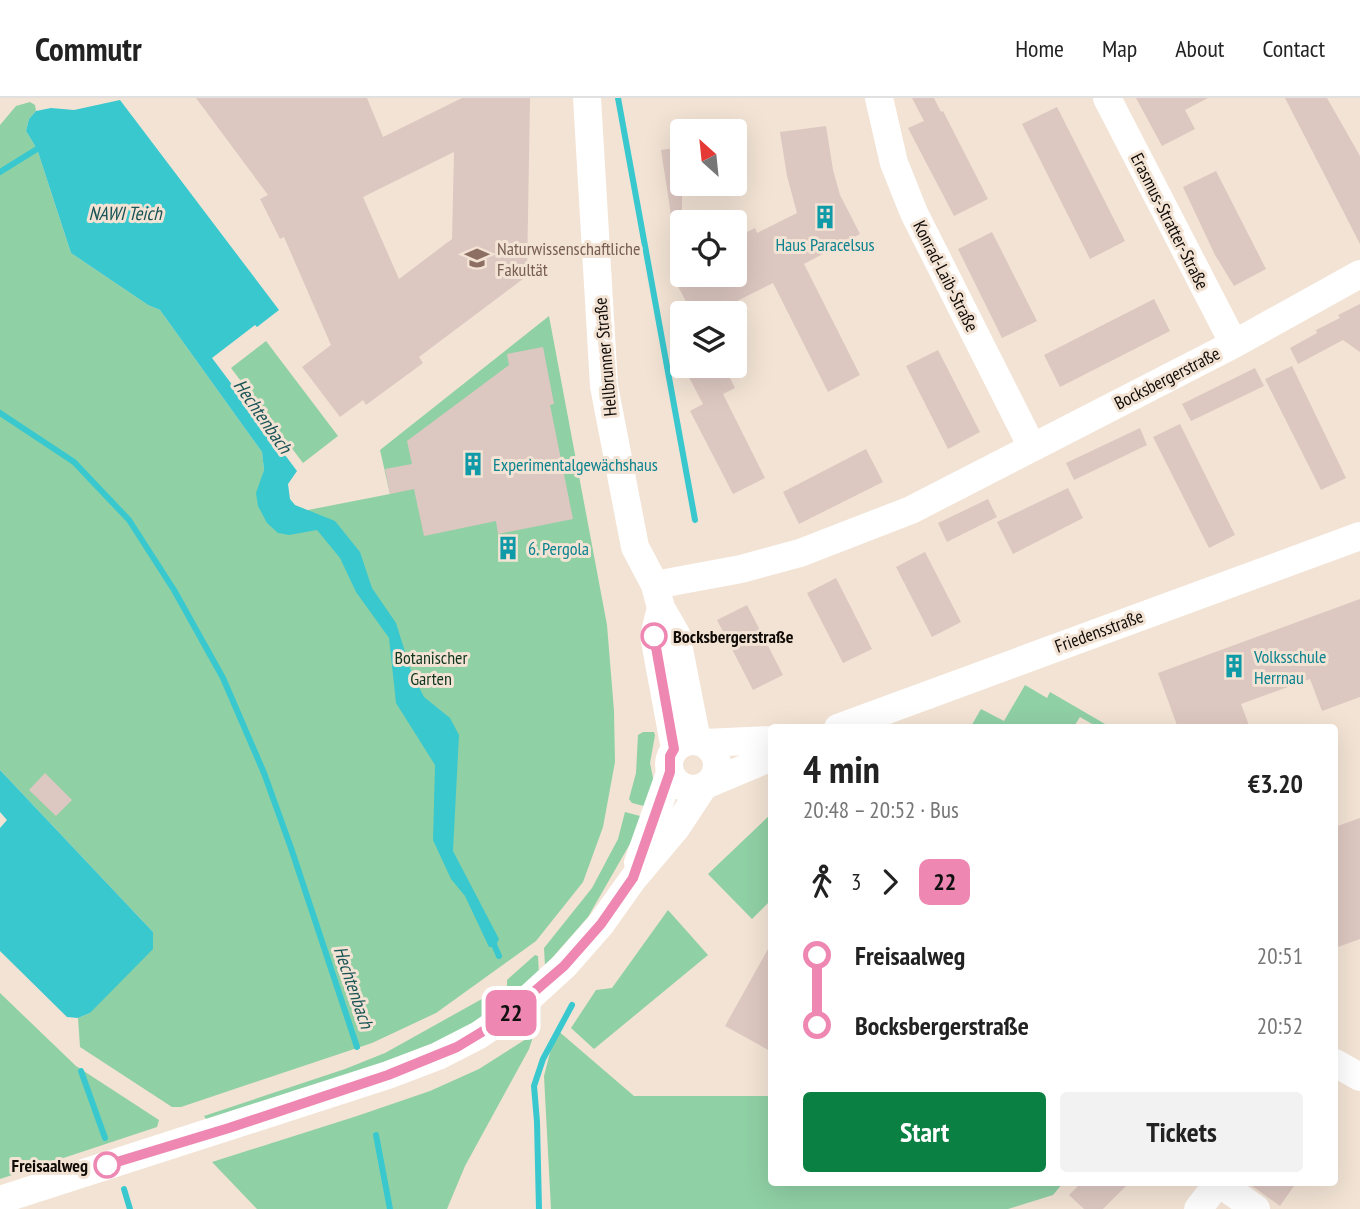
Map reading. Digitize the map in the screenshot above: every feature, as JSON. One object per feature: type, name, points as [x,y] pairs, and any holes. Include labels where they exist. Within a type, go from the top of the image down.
[{"type":"street","name":"Hellbrunner Straße","points":[[587,98],[604,386],[635,547],[658,596]]},
{"type":"street","name":"Konrad-Laib-Straße","points":[[879,98],[894,163],[914,213],[1032,447]]},
{"type":"street","name":"Erasmus-Stratter-Straße","points":[[1107,98],[1234,344]]},
{"type":"street","name":"Bocksbergerstraße","points":[[658,596],[827,544],[911,510],[1234,344],[1360,274]]},
{"type":"street","name":"Friedensstraße","points":[[872,722],[1360,536]]},
{"type":"street","points":[[658,596],[654,636],[686,751],[680,785],[687,789],[706,785],[768,759]]},
{"type":"street","points":[[686,751],[768,741]]},
{"type":"street","points":[[0,1200],[388,1075],[457,1047],[500,1021],[564,966],[601,924],[633,878],[715,777],[717,761],[710,747],[686,751]]},
{"type":"street","points":[[633,878],[686,751]]},
{"type":"street","points":[[1338,1065],[1360,1077]]},
{"type":"street","points":[[1198,1209],[1216,1186]]},
{"type":"street","points":[[1222,1186],[1256,1209]]},
{"type":"green space","name":"Botanischer Garten","points":[[30,102],[35,105],[36,111],[29,119],[26,131],[37,149],[71,253],[148,305],[160,310],[262,452],[264,470],[257,493],[307,532],[308,510],[390,494],[380,450],[549,316],[607,625],[615,762],[603,827],[583,882],[536,941],[436,1013],[372,1043],[181,1107],[172,1107],[80,1047],[78,1018],[90,1013],[153,932],[0,770],[0,125],[16,106]]},
{"type":"green space","points":[[266,341],[338,436],[303,463],[231,368]]},
{"type":"green space","points":[[1025,685],[1047,698],[1050,692],[1105,724],[1092,724],[1080,717],[1076,724],[972,724],[981,709],[1004,721]]},
{"type":"green space","points":[[654,732],[655,735],[650,763],[655,788],[644,806],[632,803],[629,799],[636,773],[638,735]]},
{"type":"green space","points":[[625,812],[640,816],[643,821],[588,917],[545,966],[544,948],[592,888],[618,839]]},
{"type":"green space","points":[[768,817],[768,903],[752,919],[708,874]]},
{"type":"green space","points":[[668,910],[708,955],[594,1049],[571,1028],[596,990],[612,988]]},
{"type":"green space","points":[[535,955],[538,956],[539,974],[516,993],[512,993],[507,987],[507,980]]},
{"type":"green space","points":[[498,990],[503,996],[503,1004],[453,1036],[420,1051],[207,1121],[204,1116],[385,1053]]},
{"type":"green space","points":[[0,993],[76,1066],[159,1120],[157,1127],[0,1179]]},
{"type":"green space","points":[[556,1029],[634,1096],[768,1096],[768,1186],[1060,1186],[1053,1195],[1008,1209],[551,1209],[544,1076]]},
{"type":"green space","points":[[534,1034],[529,1049],[465,1166],[447,1209],[257,1209],[212,1162],[430,1091],[479,1069]]},
{"type":"water","name":"NAWI Teich","points":[[120,100],[279,310],[212,358],[297,471],[288,484],[290,499],[295,505],[335,521],[360,552],[372,588],[396,623],[411,671],[424,697],[450,718],[459,735],[453,851],[499,939],[495,947],[489,947],[465,896],[451,879],[433,840],[435,765],[396,703],[389,638],[356,592],[340,558],[317,530],[289,535],[278,533],[267,523],[258,506],[256,493],[264,470],[262,452],[160,310],[148,305],[71,253],[37,149],[26,131],[29,119],[36,111],[51,108],[74,110]]},
{"type":"water","points":[[0,770],[153,932],[153,949],[90,1013],[78,1018],[67,1017],[0,951],[0,828],[7,820],[0,812]]},
{"type":"building","name":"Naturwissenschaftliche Fakultät","points":[[196,98],[367,98],[383,137],[462,98],[530,98],[527,276],[419,357],[423,363],[366,405],[363,400],[340,417],[302,367],[331,345],[284,237],[280,239],[260,199],[268,195]],"holes":[[[454,152],[452,239],[399,279],[363,197]]]},
{"type":"building","points":[[912,98],[934,98],[988,199],[954,216],[908,128],[924,121]]},
{"type":"building","points":[[1136,98],[1208,98],[1185,110],[1195,129],[1162,146]]},
{"type":"building","points":[[1285,98],[1327,98],[1360,156],[1360,244]]},
{"type":"building","points":[[1057,107],[1125,241],[1090,259],[1022,124]]},
{"type":"building","name":"Haus Paracelsus","points":[[826,126],[840,195],[860,234],[804,264],[860,375],[828,392],[773,283],[737,301],[686,301],[678,287],[747,287],[747,232],[755,228],[757,233],[797,213],[787,176],[780,132]]},
{"type":"building","points":[[670,149],[670,196],[682,196],[682,210],[670,210],[661,150]]},
{"type":"building","points":[[1216,171],[1266,269],[1234,286],[1215,255],[1183,187]]},
{"type":"building","points":[[992,232],[1037,321],[1002,338],[958,249]]},
{"type":"building","points":[[1154,299],[1170,331],[1060,387],[1044,355]]},
{"type":"building","points":[[1360,304],[1360,352],[1343,340],[1298,364],[1290,348],[1340,318],[1338,315]]},
{"type":"building","points":[[543,347],[554,404],[550,405],[573,519],[498,534],[496,521],[424,536],[414,489],[390,494],[385,469],[412,464],[407,441],[509,365],[507,354]]},
{"type":"building","points":[[938,350],[980,432],[948,449],[906,366]]},
{"type":"building","points":[[1292,366],[1346,478],[1321,490],[1265,379]]},
{"type":"building","points":[[1255,368],[1264,386],[1191,421],[1182,404]]},
{"type":"building","points":[[689,378],[730,378],[735,388],[723,394],[765,478],[733,494],[690,411],[703,404]]},
{"type":"building","points":[[1180,424],[1235,535],[1209,548],[1153,437]]},
{"type":"building","points":[[1140,428],[1147,445],[1074,480],[1066,463]]},
{"type":"building","points":[[866,449],[883,482],[799,524],[783,492]]},
{"type":"building","points":[[1068,488],[1083,518],[1013,554],[997,522]]},
{"type":"building","points":[[988,499],[997,517],[947,542],[938,523]]},
{"type":"building","points":[[925,552],[961,622],[932,637],[896,567]]},
{"type":"building","points":[[836,578],[872,649],[843,663],[807,593]]},
{"type":"building","name":"Volksschule Herrnau","points":[[1360,599],[1360,697],[1322,711],[1310,679],[1241,704],[1248,724],[1177,724],[1158,673]]},
{"type":"building","points":[[747,605],[783,675],[753,690],[717,620]]},
{"type":"building","points":[[45,773],[72,800],[56,816],[29,790]]},
{"type":"building","points":[[1360,818],[1360,939],[1338,947],[1338,826]]},
{"type":"building","points":[[768,949],[768,1050],[725,1026]]},
{"type":"building","points":[[1078,1186],[1126,1186],[1103,1209],[1084,1209],[1069,1195]]},
{"type":"building","points":[[1252,1186],[1294,1186],[1280,1206]]},
{"type":"waterway","points":[[618,98],[695,520]]},
{"type":"waterway","name":"Hechtenbach","points":[[0,172],[37,149],[44,148]]},
{"type":"waterway","name":"Hechtenbach","points":[[0,413],[74,462],[129,520],[174,590],[223,678],[264,773],[357,1047]]},
{"type":"waterway","name":"Hechtenbach","points":[[492,940],[499,956]]},
{"type":"waterway","points":[[539,1209],[534,1086],[543,1059],[572,1005]]},
{"type":"waterway","name":"Hechtenbach","points":[[81,1071],[105,1138]]},
{"type":"waterway","name":"Hechtenbach","points":[[376,1135],[390,1209]]},
{"type":"waterway","name":"Hechtenbach","points":[[124,1189],[130,1209]]},
{"type":"bus line","name":"22","points":[[107,1165],[193,1140],[438,1056],[500,1021],[564,966],[601,924],[633,878],[670,772],[670,756],[674,749],[654,636]]},
{"type":"place","name":"Haus Paracelsus","points":[[825,217]]},
{"type":"place","name":"Naturwissenschaftliche Fakultät","points":[[477,258]]},
{"type":"place","name":"Experimentalgewächshaus","points":[[473,464]]},
{"type":"place","name":"6. Pergola","points":[[508,548]]},
{"type":"place","name":"Bocksbergerstraße","points":[[654,636]]},
{"type":"place","name":"Volksschule Herrnau","points":[[1234,666]]},
{"type":"place","name":"Freisaalweg","points":[[107,1165]]}]
